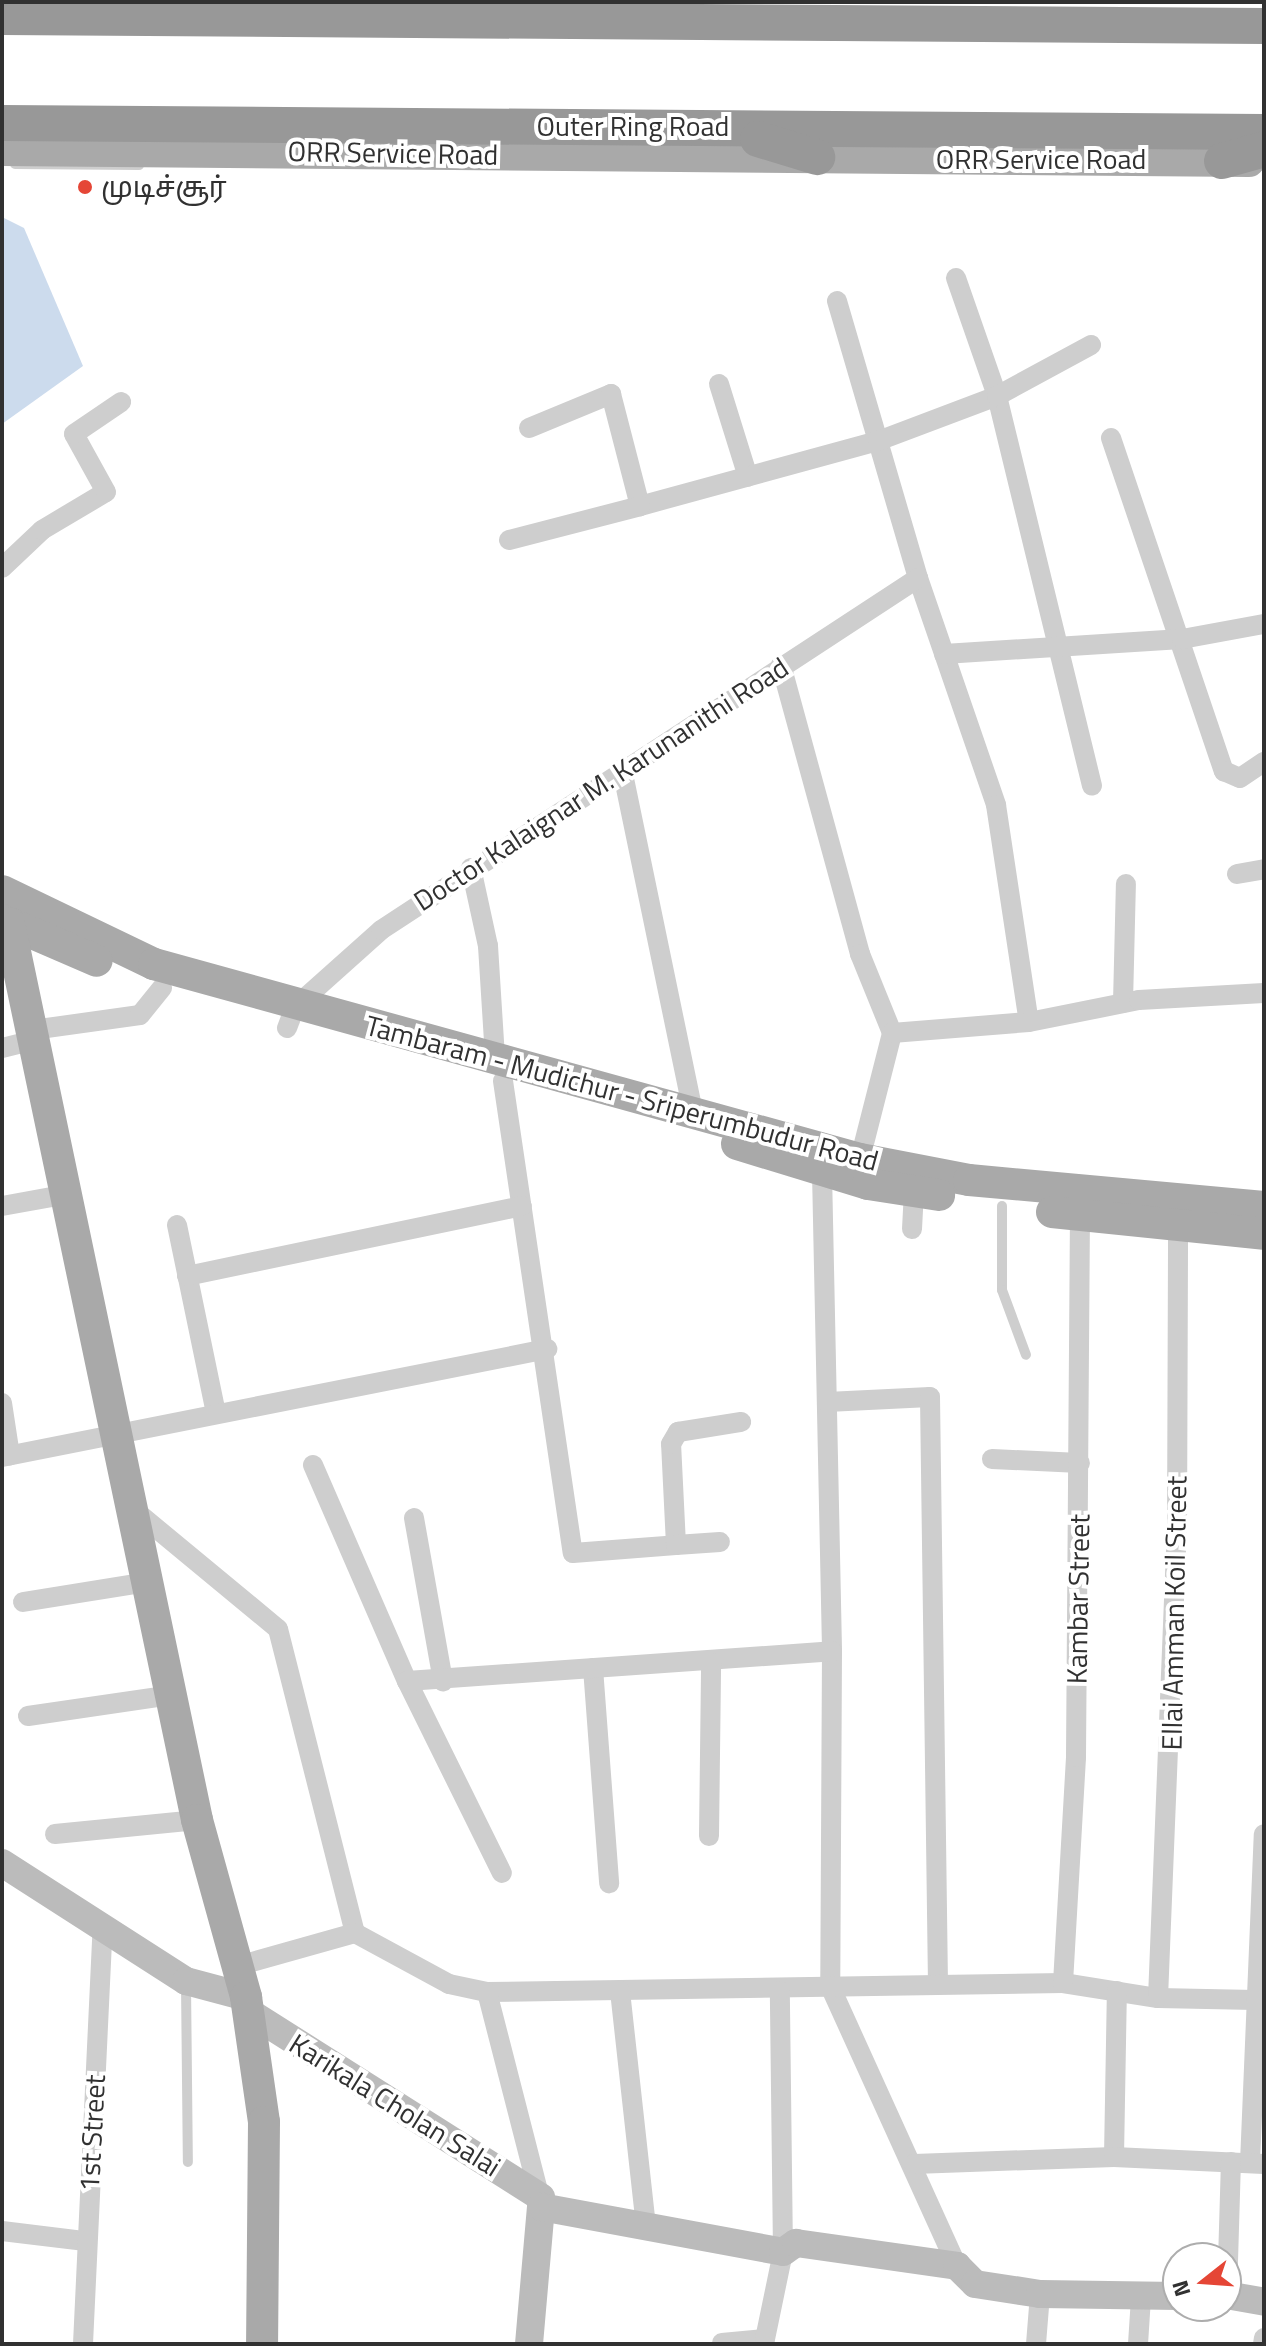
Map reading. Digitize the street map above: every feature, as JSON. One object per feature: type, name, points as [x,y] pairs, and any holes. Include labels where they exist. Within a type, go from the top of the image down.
[{"type":"highway","points":[[596,21],[675,2]]},
{"type":"highway","points":[[1124,2],[1214,25]]},
{"type":"highway","points":[[2,17],[1264,26]]},
{"type":"highway","name":"Outer Ring Road","points":[[2,123],[1264,132]]},
{"type":"highway","points":[[720,127],[817,157]]},
{"type":"highway","points":[[1222,161],[1264,149]]},
{"type":"main road","name":"ORR Service Road","points":[[2,150],[1264,161]]},
{"type":"main road","name":"Tambaram - Mudichur - Sriperumbudur Road","points":[[10,910],[291,1017]]},
{"type":"main road","name":"Tambaram - Mudichur - Sriperumbudur Road","points":[[10,910],[162,988],[499,1069],[692,1108],[860,1159],[969,1180],[1264,1207]]},
{"type":"main road","points":[[10,910],[33,1035],[69,1194],[197,1820],[247,2005],[264,2122],[262,2344]]},
{"type":"main road","name":"Tambaram - Mudichur - Sriperumbudur Road","points":[[499,1069],[822,1172],[914,1192],[1178,1228],[1264,1234]]},
{"type":"street","points":[[956,278],[997,396],[1062,646],[1092,786]]},
{"type":"street","points":[[837,301],[918,578],[996,805],[1029,1022]]},
{"type":"street","points":[[509,540],[878,441],[997,396],[1091,345]]},
{"type":"street","points":[[719,384],[748,477]]},
{"type":"street","points":[[529,428],[611,394],[640,506]]},
{"type":"street","points":[[2,568],[42,530],[106,492],[74,434],[121,402]]},
{"type":"street","points":[[1111,438],[1182,639],[1224,771],[1240,778],[1264,762]]},
{"type":"street","name":"Doctor Kalaignar M. Karunanithi Road","points":[[291,1017],[381,930],[622,769],[918,578]]},
{"type":"street","points":[[944,654],[1182,639],[1264,624]]},
{"type":"street","points":[[781,665],[860,954],[892,1033],[860,1159]]},
{"type":"street","points":[[622,769],[692,1108]]},
{"type":"street","points":[[471,868],[488,946],[499,1069],[547,1349],[573,1553],[720,1542]]},
{"type":"street","points":[[1237,874],[1264,869]]},
{"type":"street","points":[[1123,1003],[1126,884]]},
{"type":"street","points":[[2,1048],[33,1035],[140,1015],[162,988]]},
{"type":"street","points":[[892,1033],[1029,1022],[1123,1003],[1264,993]]},
{"type":"street","points":[[822,1172],[832,1651],[830,1986],[914,2164],[957,2266]]},
{"type":"street","points":[[912,1229],[914,1192]]},
{"type":"street","points":[[2,1206],[69,1194]]},
{"type":"street","points":[[187,1276],[522,1206]]},
{"type":"street","name":"Kambar Street","points":[[1063,1983],[1076,1757],[1080,1215]]},
{"type":"street","points":[[177,1225],[216,1414]]},
{"type":"street","name":"Ellai Amman Koil Street","points":[[1158,1998],[1177,1535],[1178,1228]]},
{"type":"street","points":[[2,1403],[6,1456],[117,1431],[547,1349]]},
{"type":"street","points":[[827,1402],[930,1397],[938,1983]]},
{"type":"street","points":[[676,1545],[671,1444],[678,1432],[741,1422]]},
{"type":"street","points":[[992,1459],[1080,1463]]},
{"type":"street","points":[[313,1465],[407,1681],[502,1873]]},
{"type":"street","points":[[133,1509],[218,1573],[278,1629],[355,1933]]},
{"type":"street","points":[[414,1518],[443,1681]]},
{"type":"street","points":[[23,1602],[148,1582]]},
{"type":"street","points":[[407,1681],[711,1663],[832,1651]]},
{"type":"street","points":[[709,1836],[711,1663]]},
{"type":"street","points":[[593,1668],[609,1883]]},
{"type":"street","points":[[28,1716],[172,1695]]},
{"type":"street","points":[[55,1834],[197,1820]]},
{"type":"street","points":[[1235,2242],[1249,2163],[1264,1834]]},
{"type":"street","points":[[2,1863],[103,1923],[186,1981]]},
{"type":"street","name":"1st Street","points":[[83,2344],[85,2241],[103,1923]]},
{"type":"street","points":[[238,1966],[355,1933],[449,1984],[487,1992],[780,1991],[830,1986],[1063,1983],[1158,1998],[1255,2000]]},
{"type":"street","name":"Karikala Cholan Salai","points":[[186,1981],[247,2005],[541,2202],[783,2252],[796,2243],[957,2266],[975,2284],[1040,2294],[1162,2297]]},
{"type":"street","points":[[620,1991],[646,2226]]},
{"type":"street","points":[[722,2343],[765,2339],[783,2252],[780,1991]]},
{"type":"street","points":[[1114,2157],[1117,1991]]},
{"type":"street","points":[[487,1992],[541,2202],[529,2344]]},
{"type":"street","points":[[914,2164],[1114,2157],[1249,2163]]},
{"type":"street","points":[[2,2231],[85,2241]]},
{"type":"street","points":[[1036,2344],[1040,2294]]},
{"type":"street","points":[[1138,2344],[1141,2298]]},
{"type":"street","points":[[1242,2298],[1264,2302]]},
{"type":"lane","points":[[2,161],[44,169],[100,168],[212,152]]},
{"type":"lane","points":[[1002,1206],[1002,1290],[1026,1355]]},
{"type":"lane","points":[[186,1981],[188,2162]]},
{"type":"water","points":[[2,217],[24,228],[83,366],[2,424]]},
{"type":"place","name":"முடிச்சூர்","points":[[85,187]]}]
